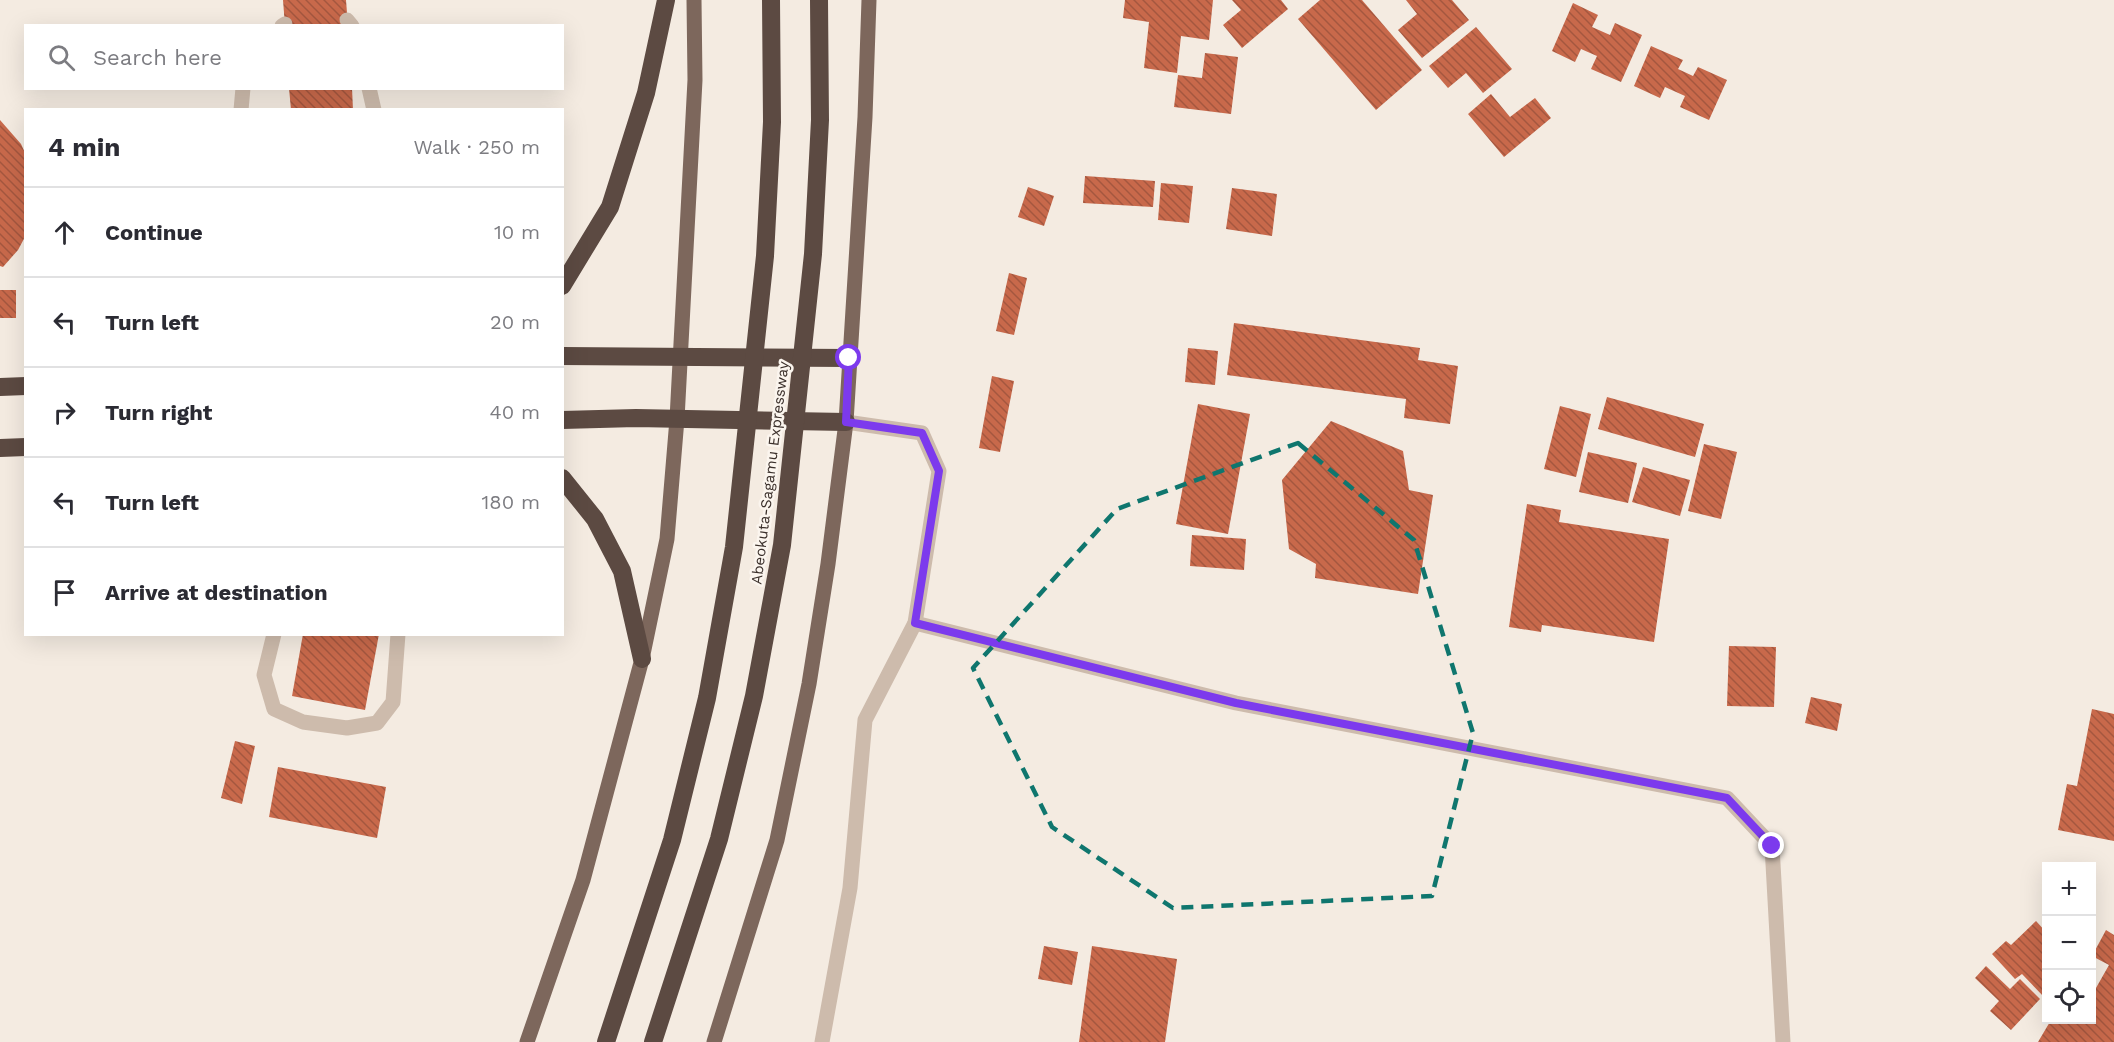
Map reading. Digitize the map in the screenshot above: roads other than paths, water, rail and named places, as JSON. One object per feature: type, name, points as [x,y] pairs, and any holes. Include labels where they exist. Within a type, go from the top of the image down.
[{"type":"highway","points":[[564,283],[610,207],[646,93],[666,0]]},
{"type":"highway","name":"Abeokuta-Sagamu Expressway","points":[[606,1042],[672,840],[707,698],[734,547],[765,256],[772,122],[771,0]]},
{"type":"highway","name":"Abeokuta-Sagamu Expressway","points":[[653,1042],[719,839],[754,696],[782,545],[813,254],[820,120],[819,0]]},
{"type":"highway","points":[[564,356],[849,358]]},
{"type":"highway","points":[[0,387],[24,386]]},
{"type":"highway","points":[[564,420],[846,422]]},
{"type":"highway","points":[[0,448],[24,447]]},
{"type":"highway","points":[[564,480],[595,519],[622,571],[642,659]]},
{"type":"main road","points":[[527,1042],[583,880],[642,659],[667,538],[677,419],[695,80],[694,0]]},
{"type":"main road","points":[[714,1042],[779,829],[809,684],[828,564],[846,422],[865,117],[869,0]]},
{"type":"street","points":[[241,108],[243,90]]},
{"type":"street","points":[[369,90],[374,108]]},
{"type":"street","points":[[822,1042],[850,888],[865,720],[915,623],[939,471],[922,433],[846,422]]},
{"type":"street","points":[[915,623],[1236,703],[1727,798],[1772,846],[1783,1042]]},
{"type":"street","points":[[274,636],[264,675],[274,710],[303,722],[347,728],[377,723],[393,702],[399,636]]}]
